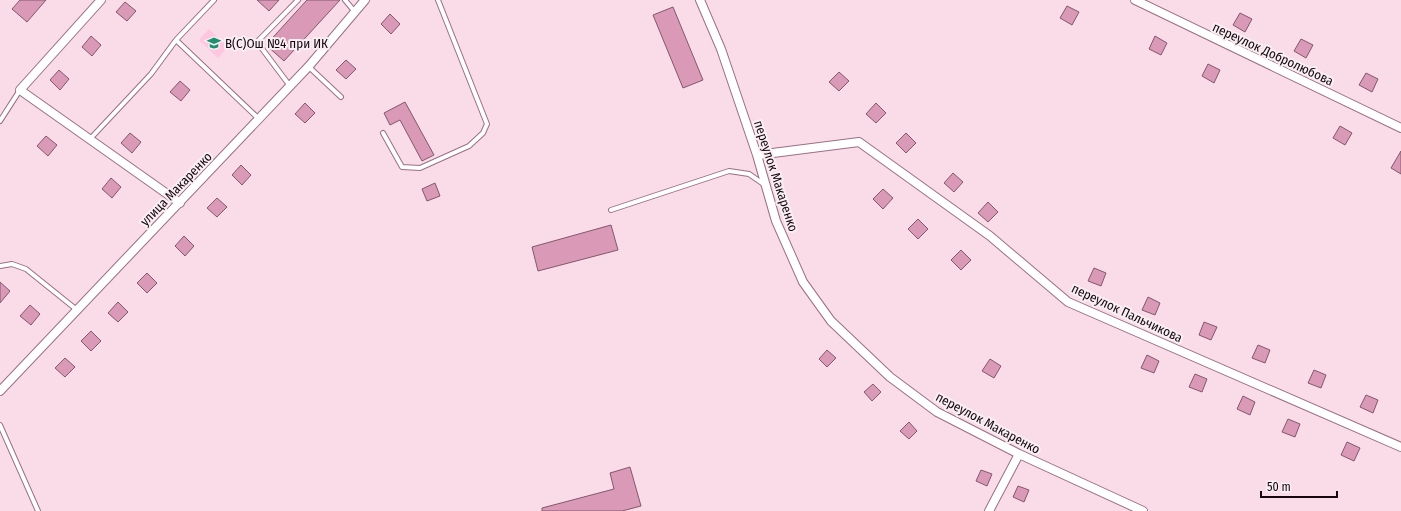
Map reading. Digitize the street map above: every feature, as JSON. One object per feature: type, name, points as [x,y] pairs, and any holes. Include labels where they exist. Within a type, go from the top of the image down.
[{"type":"street","points":[[101,0],[20,90],[180,203]]},
{"type":"street","name":"улица Макаренко","points":[[0,391],[309,66],[366,0]]},
{"type":"street","name":"переулок Макаренко","points":[[700,0],[721,49],[757,155],[776,221],[803,282],[831,321],[890,377],[937,412],[1019,454],[1144,511]]},
{"type":"street","name":"переулок Добролюбова","points":[[1135,0],[1401,128]]},
{"type":"street","name":"переулок Пальчикова","points":[[757,155],[859,142],[990,236],[1068,302],[1401,447]]},
{"type":"street","points":[[989,511],[1019,454]]},
{"type":"lane","points":[[89,139],[151,74],[176,40],[214,0]]},
{"type":"lane","points":[[290,86],[257,42],[298,0]]},
{"type":"lane","points":[[345,0],[355,12]]},
{"type":"lane","points":[[383,133],[402,167],[420,168],[469,146],[483,133],[487,124],[438,0]]},
{"type":"lane","points":[[176,40],[259,119]]},
{"type":"lane","points":[[309,66],[341,97]]},
{"type":"lane","points":[[0,121],[20,90]]},
{"type":"lane","points":[[611,210],[729,171],[749,174],[765,185]]},
{"type":"lane","points":[[0,266],[12,264],[26,269],[77,310]]},
{"type":"lane","points":[[0,425],[38,511]]},
{"type":"shaded area","name":"В(С)Ош №4 при ИК","points":[[209,29],[228,47],[218,58],[199,40]]},
{"type":"building","points":[[20,0],[46,0],[27,22],[12,9]]},
{"type":"building","points":[[257,0],[279,0],[269,11]]},
{"type":"building","points":[[307,0],[340,0],[284,61],[266,45]]},
{"type":"building","points":[[125,2],[136,11],[127,21],[116,12]]},
{"type":"building","points":[[1067,6],[1079,12],[1072,25],[1060,18]]},
{"type":"building","points":[[673,7],[703,80],[683,88],[653,15]]},
{"type":"building","points":[[1240,13],[1252,19],[1245,32],[1233,25]]},
{"type":"building","points":[[390,14],[400,24],[391,34],[381,24]]},
{"type":"building","points":[[91,36],[101,45],[92,56],[82,47]]},
{"type":"building","points":[[1155,36],[1167,43],[1161,55],[1149,49]]},
{"type":"building","points":[[1301,39],[1313,45],[1306,58],[1294,51]]},
{"type":"building","points":[[346,60],[356,69],[346,79],[336,70]]},
{"type":"building","points":[[1208,64],[1220,70],[1214,83],[1202,76]]},
{"type":"building","points":[[59,70],[69,79],[60,90],[50,80]]},
{"type":"building","points":[[839,72],[849,81],[839,91],[829,82]]},
{"type":"building","points":[[1366,73],[1378,79],[1372,92],[1359,85]]},
{"type":"building","points":[[180,81],[190,90],[181,101],[170,92]]},
{"type":"building","points":[[405,102],[434,155],[422,161],[400,120],[390,125],[384,113]]},
{"type":"building","points":[[305,103],[315,113],[305,123],[295,114]]},
{"type":"building","points":[[876,103],[886,113],[876,123],[866,114]]},
{"type":"building","points":[[1340,126],[1352,133],[1345,145],[1333,138]]},
{"type":"building","points":[[130,133],[141,142],[132,153],[121,143]]},
{"type":"building","points":[[906,133],[916,143],[906,153],[896,143]]},
{"type":"building","points":[[46,136],[57,145],[48,156],[37,146]]},
{"type":"building","points":[[1401,151],[1401,174],[1391,168]]},
{"type":"building","points":[[241,165],[251,175],[242,185],[232,175]]},
{"type":"building","points":[[953,173],[963,182],[954,192],[944,183]]},
{"type":"building","points":[[111,178],[121,187],[112,198],[102,189]]},
{"type":"building","points":[[435,183],[440,196],[427,201],[422,189]]},
{"type":"building","points":[[883,189],[893,198],[883,209],[873,199]]},
{"type":"building","points":[[217,198],[227,207],[217,217],[207,208]]},
{"type":"building","points":[[988,202],[998,212],[988,222],[978,213]]},
{"type":"building","points":[[918,219],[928,229],[918,239],[908,229]]},
{"type":"building","points":[[611,225],[618,250],[538,271],[532,247]]},
{"type":"building","points":[[184,236],[194,246],[185,256],[175,246]]},
{"type":"building","points":[[961,250],[971,260],[961,270],[951,260]]},
{"type":"building","points":[[1094,268],[1106,273],[1101,286],[1088,281]]},
{"type":"building","points":[[147,273],[157,283],[147,293],[137,283]]},
{"type":"building","points":[[0,282],[10,291],[0,303]]},
{"type":"building","points":[[1148,297],[1160,303],[1155,315],[1142,310]]},
{"type":"building","points":[[118,302],[128,312],[118,322],[108,313]]},
{"type":"building","points":[[30,305],[40,314],[31,325],[20,316]]},
{"type":"building","points":[[1204,322],[1217,327],[1211,340],[1199,335]]},
{"type":"building","points":[[91,331],[101,341],[91,351],[81,341]]},
{"type":"building","points":[[1258,345],[1270,350],[1265,363],[1252,358]]},
{"type":"building","points":[[827,350],[836,358],[827,367],[819,359]]},
{"type":"building","points":[[1147,355],[1159,361],[1154,373],[1141,368]]},
{"type":"building","points":[[65,358],[75,367],[65,377],[55,368]]},
{"type":"building","points":[[990,359],[1001,366],[994,378],[982,371]]},
{"type":"building","points":[[1314,370],[1326,375],[1321,388],[1308,383]]},
{"type":"building","points":[[1195,374],[1207,379],[1202,392],[1189,387]]},
{"type":"building","points":[[873,384],[881,392],[872,401],[864,392]]},
{"type":"building","points":[[1366,395],[1378,400],[1373,413],[1360,407]]},
{"type":"building","points":[[1243,396],[1255,402],[1250,415],[1237,409]]},
{"type":"building","points":[[1288,419],[1300,424],[1295,437],[1282,432]]},
{"type":"building","points":[[909,422],[917,431],[909,439],[900,431]]},
{"type":"building","points":[[1347,442],[1360,448],[1354,461],[1341,455]]},
{"type":"building","points":[[630,467],[641,506],[622,511],[542,511],[542,508],[614,489],[610,473]]},
{"type":"building","points":[[981,470],[992,474],[987,486],[976,481]]},
{"type":"building","points":[[1018,486],[1029,490],[1024,502],[1013,497]]},
{"type":"place","name":"В(С)Ош №4 при ИК","points":[[214,43]]}]
